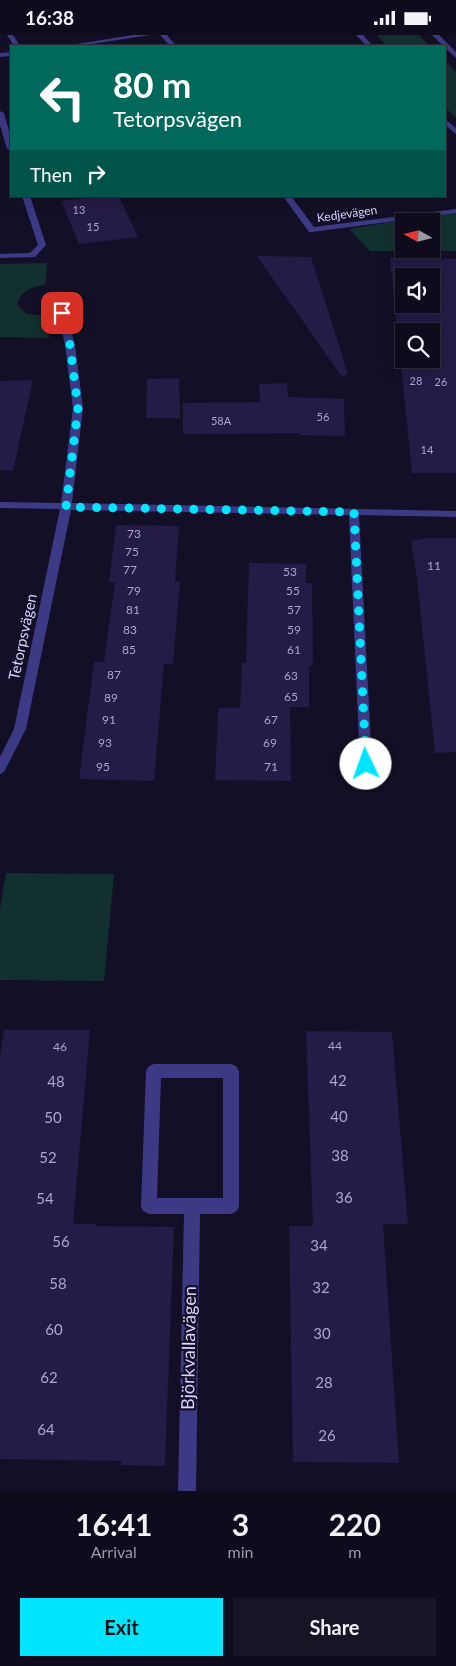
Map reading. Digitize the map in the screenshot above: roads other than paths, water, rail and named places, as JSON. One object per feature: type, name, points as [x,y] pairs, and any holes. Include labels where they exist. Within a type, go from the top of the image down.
[{"type":"street","points":[[74,45],[147,35]]},
{"type":"street","points":[[163,35],[172,45]]},
{"type":"street","points":[[359,35],[369,45]]},
{"type":"street","points":[[435,35],[445,45]]},
{"type":"street","points":[[446,46],[456,56]]},
{"type":"street","points":[[0,113],[10,146]]},
{"type":"street","points":[[446,122],[456,132]]},
{"type":"street","points":[[0,256],[32,255],[42,245],[26,197]]},
{"type":"street","name":"Kedjevägen","points":[[288,197],[312,230],[456,211]]},
{"type":"street","name":"Tetorpsvägen","points":[[0,769],[20,729],[66,507],[78,408],[70,345],[62,313],[48,300]]},
{"type":"street","points":[[0,505],[456,514]]},
{"type":"street","points":[[354,512],[366,764]]},
{"type":"street","points":[[154,1071],[231,1071],[231,1206],[192,1206],[149,1206],[154,1071]]},
{"type":"street","name":"Björkvallavägen","points":[[187,1491],[192,1206]]}]
